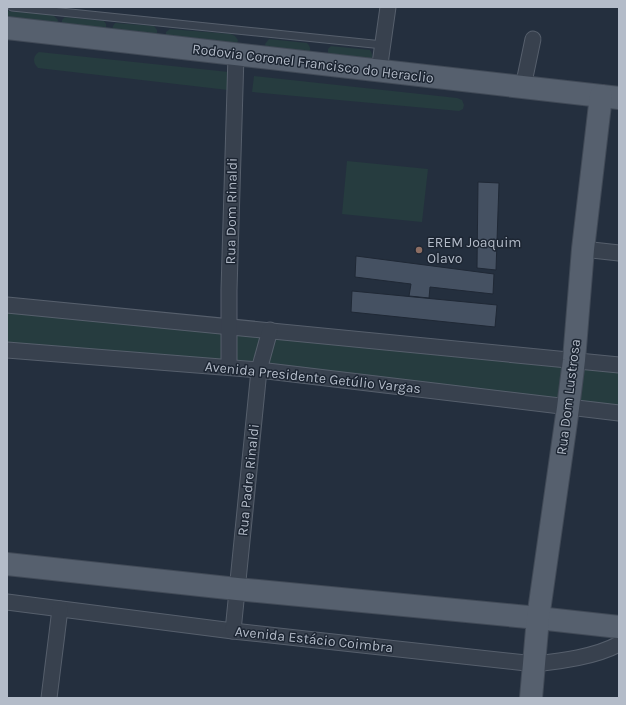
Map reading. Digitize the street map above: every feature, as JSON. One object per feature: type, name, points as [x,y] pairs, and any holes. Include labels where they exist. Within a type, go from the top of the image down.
[{"type":"main road","name":"Rodovia Coronel Francisco do Heraclio","points":[[7,28],[610,97]]},
{"type":"main road","name":"Rua Dom Lustrosa","points":[[532,698],[538,618],[574,360],[583,249],[610,97]]},
{"type":"main road","points":[[7,564],[236,589],[538,618],[619,628]]},
{"type":"street","points":[[380,71],[388,7]]},
{"type":"street","points":[[523,87],[533,39]]},
{"type":"street","name":"Rua Dom Rinaldi","points":[[229,367],[236,55]]},
{"type":"street","points":[[583,249],[619,253]]},
{"type":"street","points":[[7,305],[619,365]]},
{"type":"street","name":"Rua Padre Rinaldi","points":[[233,631],[259,370],[270,330]]},
{"type":"street","name":"Avenida Presidente Getúlio Vargas","points":[[7,350],[259,370],[619,413]]},
{"type":"street","name":"Avenida Estácio Coimbra","points":[[7,602],[233,631],[535,664],[569,660],[619,644]]},
{"type":"street","points":[[49,698],[60,609]]},
{"type":"lane","points":[[12,7],[383,45]]},
{"type":"green space","points":[[7,11],[53,15],[58,20],[57,24],[7,23]]},
{"type":"green space","points":[[65,17],[104,21],[106,24],[106,29],[62,24],[62,20]]},
{"type":"green space","points":[[115,23],[154,26],[157,30],[157,34],[112,29]]},
{"type":"green space","points":[[170,29],[231,34],[238,40],[237,44],[166,38],[166,32]]},
{"type":"green space","points":[[269,39],[307,43],[310,48],[310,52],[266,48],[265,44]]},
{"type":"green space","points":[[331,46],[370,50],[372,59],[328,54],[328,49]]},
{"type":"green space","points":[[39,52],[229,72],[228,90],[38,68],[34,59],[35,55]]},
{"type":"green space","points":[[254,76],[457,98],[462,100],[464,105],[463,109],[459,111],[252,92]]},
{"type":"green space","points":[[347,161],[428,169],[422,222],[342,214]]},
{"type":"green space","points":[[7,303],[575,361],[568,407],[258,367],[7,349]]},
{"type":"green space","points":[[578,361],[619,366],[619,412],[570,407]]},
{"type":"building","points":[[478,182],[499,183],[496,270],[477,268]]},
{"type":"building","points":[[356,256],[494,274],[493,294],[430,287],[429,298],[409,296],[411,284],[355,277]]},
{"type":"building","points":[[352,291],[497,305],[495,327],[351,312]]},
{"type":"place","name":"EREM Joaquim Olavo","points":[[419,250]]}]
